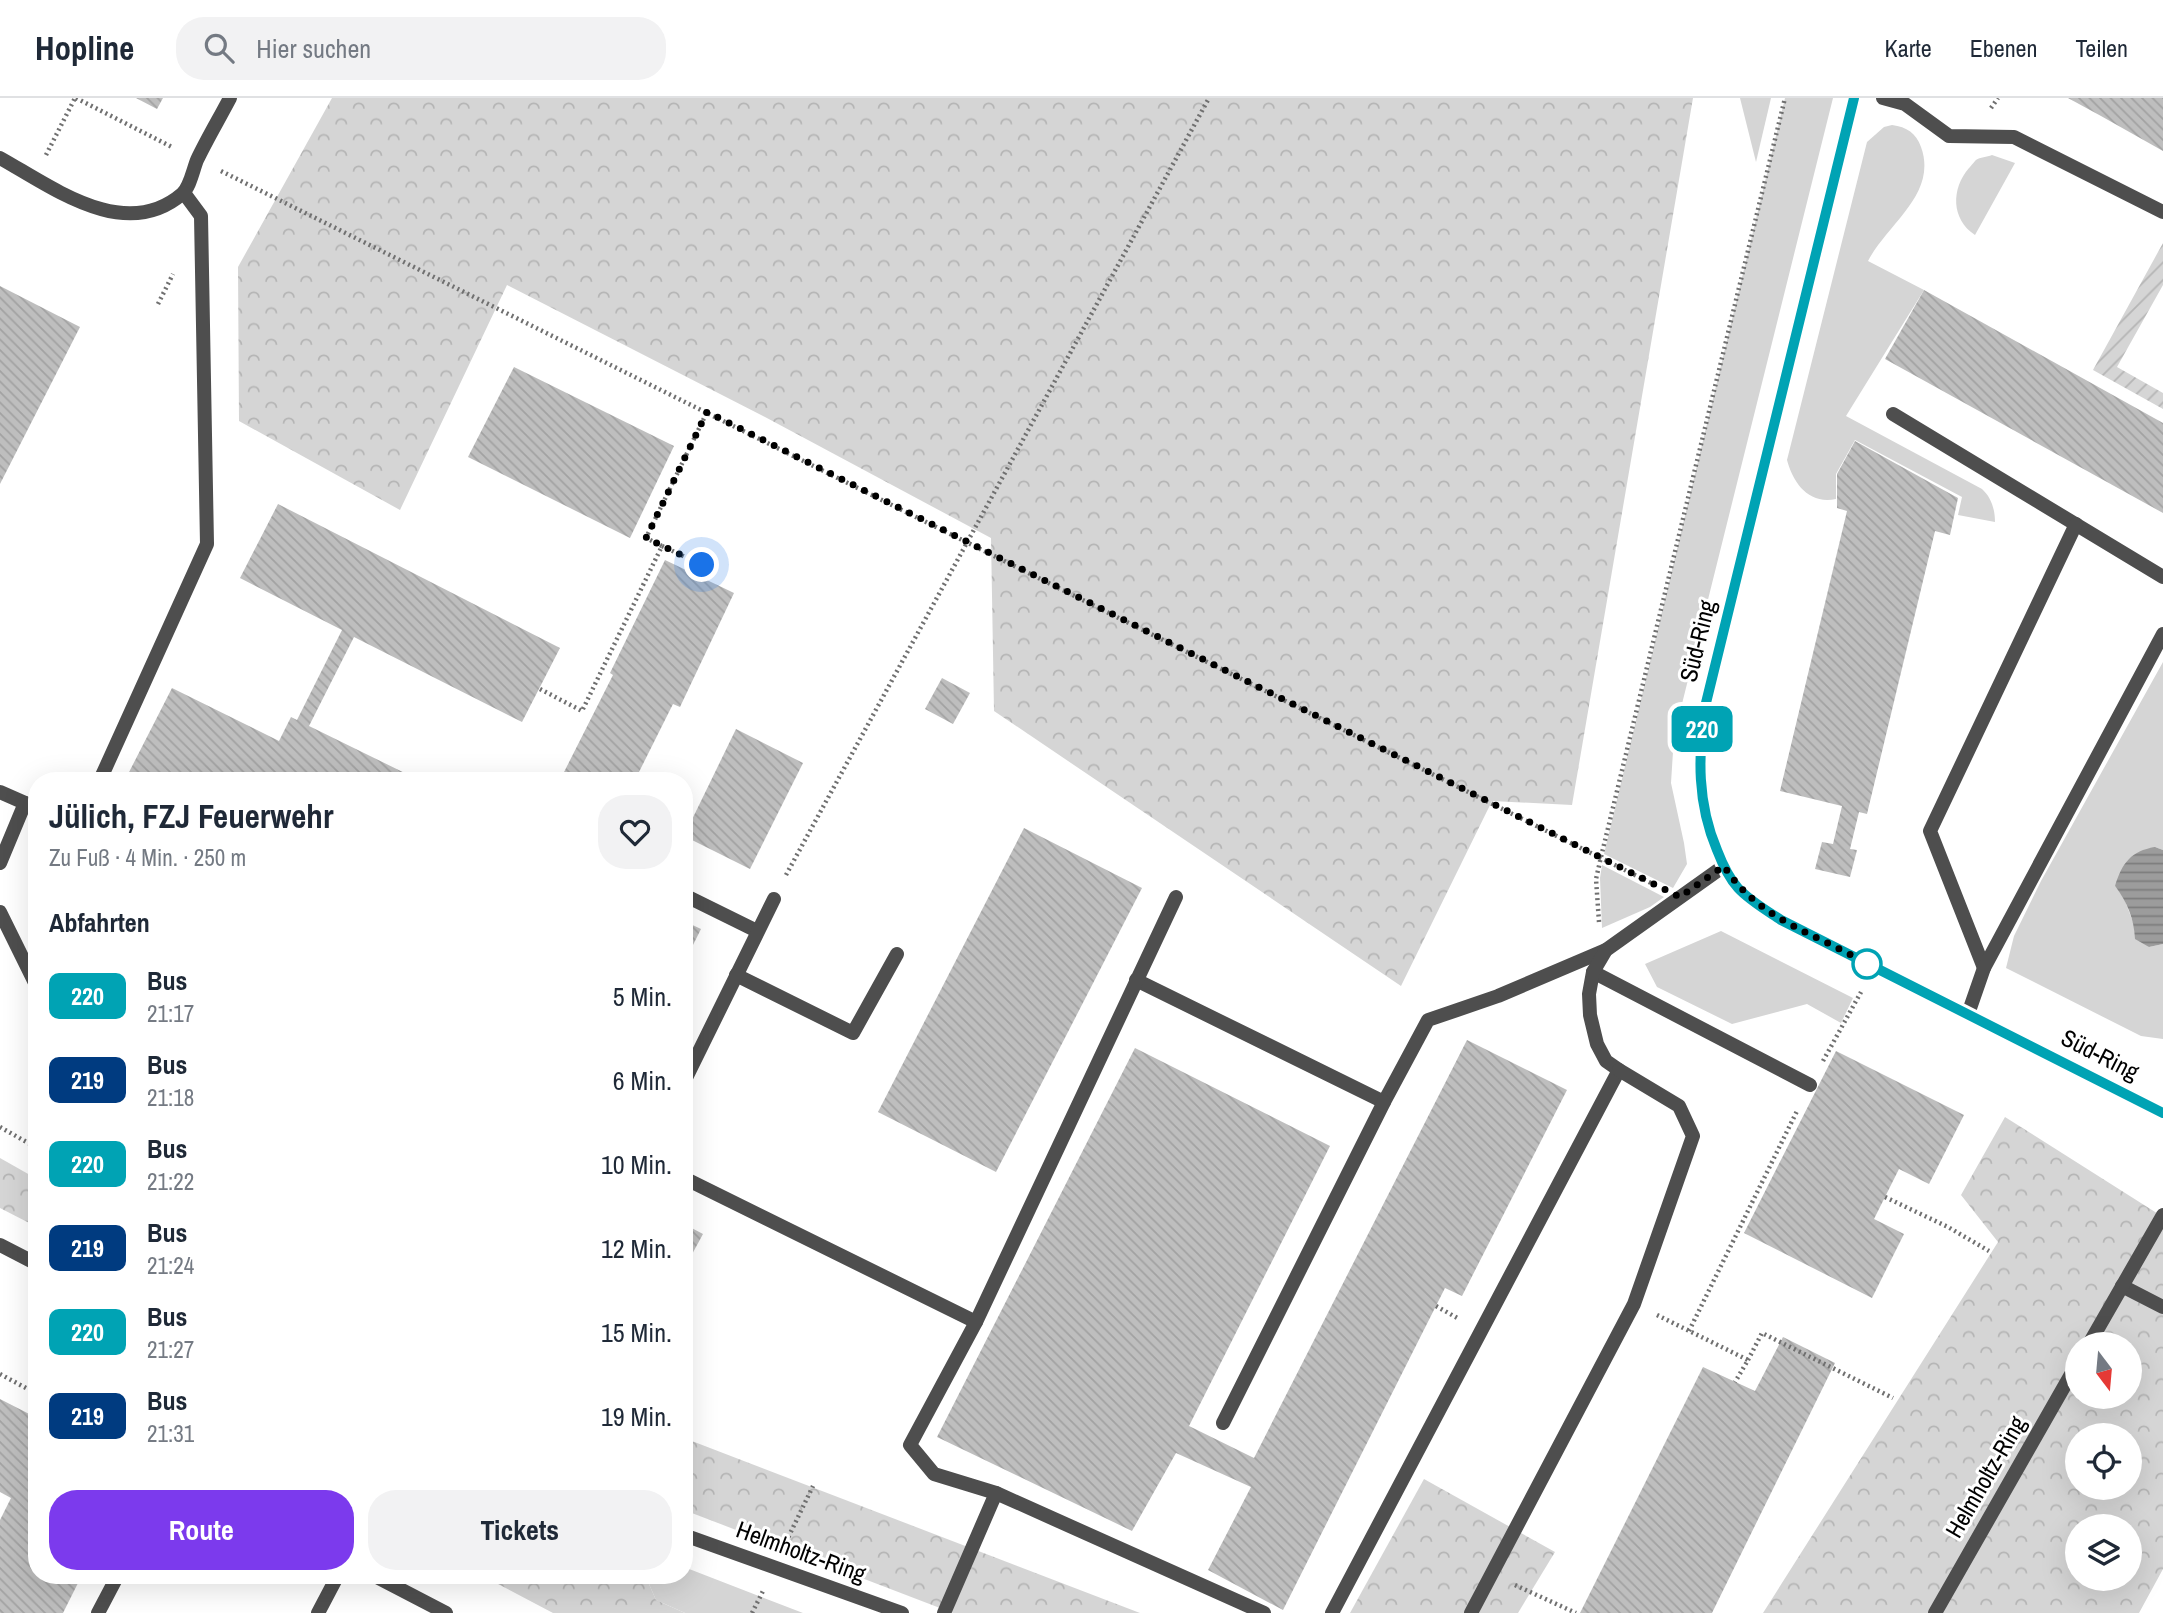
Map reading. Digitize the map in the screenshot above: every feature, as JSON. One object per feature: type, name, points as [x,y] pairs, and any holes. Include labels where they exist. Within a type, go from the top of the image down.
[{"type":"street","points":[[0,158],[84,205],[115,213],[152,210],[184,193],[197,159],[230,98]]},
{"type":"street","name":"Süd-Ring","points":[[1854,98],[1705,707],[1700,744],[1700,784],[1705,819],[1724,866],[1737,887],[1781,920],[2163,1113]]},
{"type":"street","points":[[1883,98],[1905,104],[1949,136],[2014,137],[2163,212]]},
{"type":"street","points":[[104,772],[206,544],[201,216],[184,193]]},
{"type":"street","points":[[1893,414],[2163,577]]},
{"type":"street","points":[[1984,968],[1930,831],[2076,524]]},
{"type":"street","points":[[1968,1014],[1984,968],[2163,634]]},
{"type":"street","points":[[0,792],[28,806]]},
{"type":"street","points":[[0,863],[28,813]]},
{"type":"street","points":[[1223,1423],[1428,1020],[1498,996],[1606,950],[1724,866]]},
{"type":"street","points":[[1176,897],[976,1322],[910,1445],[934,1474],[996,1493],[1264,1613]]},
{"type":"street","points":[[693,899],[757,931]]},
{"type":"street","points":[[693,1063],[774,899]]},
{"type":"street","points":[[0,912],[28,968]]},
{"type":"street","points":[[1471,1613],[1634,1304],[1693,1136],[1679,1106],[1606,1061],[1597,1045],[1590,1015],[1589,994],[1593,972],[1606,950]]},
{"type":"street","points":[[736,975],[853,1033],[897,954]]},
{"type":"street","points":[[1593,972],[1810,1085]]},
{"type":"street","points":[[1136,980],[1384,1102]]},
{"type":"street","points":[[1332,1613],[1619,1070]]},
{"type":"street","points":[[693,1182],[976,1322]]},
{"type":"street","points":[[2096,1332],[2163,1215]]},
{"type":"street","points":[[0,1245],[28,1259]]},
{"type":"street","points":[[2122,1286],[2163,1307]]},
{"type":"street","name":"Helmholtz-Ring","points":[[1935,1613],[2065,1385]]},
{"type":"street","points":[[944,1613],[996,1493]]},
{"type":"street","name":"Helmholtz-Ring","points":[[693,1538],[902,1613]]},
{"type":"street","points":[[98,1613],[113,1584]]},
{"type":"street","points":[[318,1613],[333,1584]]},
{"type":"street","points":[[390,1584],[446,1613]]},
{"type":"path","points":[[35,177],[75,98],[1680,897]]},
{"type":"path","points":[[774,899],[1209,98]]},
{"type":"path","points":[[1606,950],[1599,928],[1596,879],[1785,98]]},
{"type":"path","points":[[698,575],[702,565],[646,538],[707,412]]},
{"type":"path","points":[[540,689],[582,711],[662,546]]},
{"type":"path","points":[[1689,1331],[1810,1085],[1875,968]]},
{"type":"path","points":[[0,1127],[28,1143]]},
{"type":"path","points":[[1885,1197],[1948,1227],[1989,1251]]},
{"type":"path","points":[[1634,1304],[1748,1360]]},
{"type":"path","points":[[1735,1382],[1762,1333],[1893,1398]]},
{"type":"path","points":[[0,1374],[28,1389]]},
{"type":"path","points":[[1492,1574],[1576,1613]]},
{"type":"green space","points":[[332,98],[1693,98],[1572,805],[1492,801],[1401,986],[994,711],[991,538],[765,417],[507,285],[400,510],[239,421],[238,267]]},
{"type":"green space","points":[[1740,98],[1771,98],[1756,162]]},
{"type":"green space","points":[[1785,98],[1833,98],[1674,736],[1671,783],[1687,864],[1673,888],[1604,854]]},
{"type":"green space","points":[[1892,125],[1910,132],[1919,142],[1924,164],[1923,179],[1908,208],[1868,261],[1924,290],[1846,416],[1982,489],[1992,504],[1995,522],[1958,515],[1962,497],[1855,440],[1836,474],[1836,499],[1818,499],[1810,495],[1793,477],[1787,460],[1867,142],[1884,127]]},
{"type":"green space","points":[[1992,155],[2015,163],[1975,235],[1961,221],[1956,203],[1957,194],[1963,176],[1975,161]]},
{"type":"green space","points":[[2163,243],[2163,285],[2117,367],[2163,393],[2163,409],[2093,370]]},
{"type":"green space","points":[[2163,662],[2163,850],[2155,847],[2115,886],[2124,898],[2134,925],[2149,947],[2163,944],[2163,1039],[2141,1036],[2006,968],[2014,936],[2041,881]]},
{"type":"green space","points":[[1602,865],[1664,897],[1650,907],[1602,928]]},
{"type":"green space","points":[[1721,931],[1853,998],[1841,1023],[1807,1004],[1732,1024],[1657,987],[1645,964]]},
{"type":"green space","points":[[2005,1117],[2163,1217],[2163,1569],[2139,1613],[1763,1613],[1998,1242],[1961,1195]]},
{"type":"green space","points":[[0,1158],[28,1174],[28,1222],[0,1208]]},
{"type":"green space","points":[[693,1441],[1140,1613],[953,1613],[693,1513]]},
{"type":"green space","points":[[1424,1479],[1555,1552],[1518,1613],[1350,1613]]},
{"type":"green space","points":[[693,1570],[803,1613],[685,1613],[656,1600],[649,1584],[693,1584]]},
{"type":"green space","points":[[498,1584],[649,1584],[656,1600],[685,1613],[553,1613]]},
{"type":"shaded area","points":[[2155,847],[2163,850],[2163,944],[2149,947],[2135,939],[2129,911],[2115,886],[2129,859]]},
{"type":"building","points":[[136,98],[163,98],[157,109]]},
{"type":"building","points":[[2068,98],[2163,98],[2163,151],[2101,116]]},
{"type":"building","points":[[0,286],[80,327],[0,484]]},
{"type":"building","points":[[1924,290],[2163,423],[2163,513],[1885,359]]},
{"type":"building","points":[[514,367],[674,446],[630,538],[468,457]]},
{"type":"building","points":[[1855,441],[1958,498],[1950,535],[1935,531],[1867,814],[1859,812],[1850,849],[1857,850],[1850,877],[1815,869],[1822,842],[1833,844],[1842,806],[1780,791],[1847,511],[1837,508],[1837,474]]},
{"type":"building","points":[[278,504],[560,648],[522,722],[354,637],[309,726],[403,772],[129,772],[172,688],[279,741],[291,717],[297,720],[342,630],[240,578]]},
{"type":"building","points":[[665,560],[734,593],[680,707],[673,704],[639,772],[564,772],[613,675],[610,673]]},
{"type":"building","points":[[942,678],[970,693],[953,724],[925,709]]},
{"type":"building","points":[[736,729],[803,763],[750,869],[693,840],[693,817]]},
{"type":"building","points":[[1024,828],[1142,888],[996,1172],[878,1112]]},
{"type":"building","points":[[693,925],[701,929],[693,945]]},
{"type":"building","points":[[1467,1040],[1567,1090],[1462,1296],[1445,1288],[1283,1610],[1208,1570],[1251,1487],[1176,1453],[1132,1531],[937,1437],[1135,1048],[1330,1146],[1189,1426],[1254,1458]]},
{"type":"building","points":[[1836,1051],[1964,1115],[1929,1184],[1899,1169],[1874,1219],[1904,1234],[1872,1298],[1744,1233]]},
{"type":"building","points":[[693,1229],[703,1234],[693,1252]]},
{"type":"building","points":[[1783,1337],[1835,1363],[1712,1613],[1580,1613],[1703,1367],[1755,1391]]},
{"type":"building","points":[[0,1399],[28,1413],[28,1584],[78,1584],[63,1613],[0,1613],[0,1520],[11,1498],[0,1492]]},
{"type":"bus line","name":"220","points":[[1854,98],[1705,707],[1700,744],[1700,784],[1705,819],[1724,866],[1737,887],[1781,920],[2163,1113]]},
{"type":"route","points":[[702,565],[646,538],[707,412],[1680,897],[1724,866],[1737,887],[1757,904],[1781,920],[1867,964]]}]
